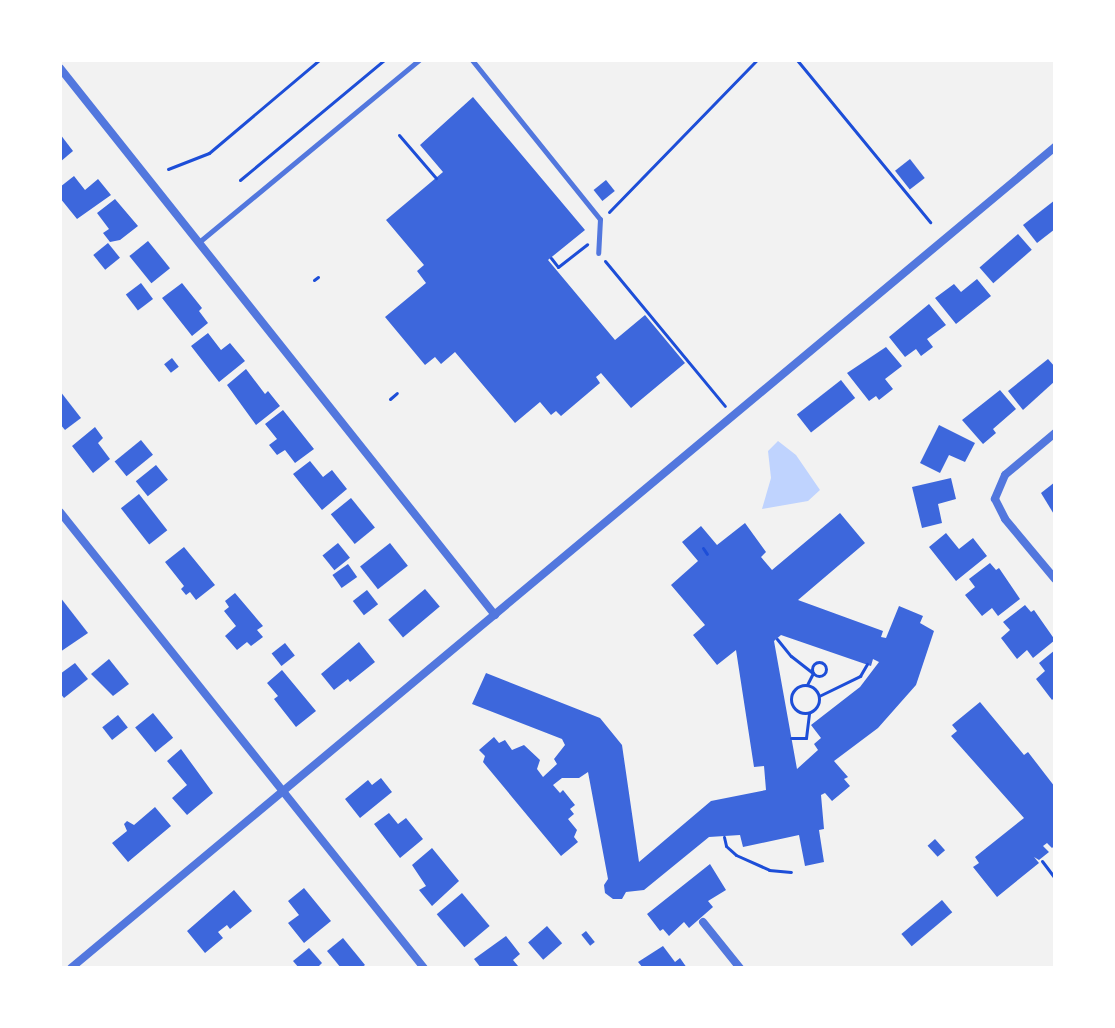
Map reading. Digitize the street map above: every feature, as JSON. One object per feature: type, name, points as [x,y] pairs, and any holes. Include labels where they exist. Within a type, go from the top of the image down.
[{"type":"street","points":[[60,68],[495,615]]},
{"type":"street","points":[[71,968],[1055,147]]},
{"type":"street","points":[[1055,433],[1005,475],[996,492],[998,510],[1055,579]]},
{"type":"street","points":[[60,512],[424,968]]},
{"type":"street","points":[[703,922],[740,968]]},
{"type":"lane","points":[[199,243],[419,60]]},
{"type":"lane","points":[[472,60],[600,219],[598,253]]},
{"type":"path","points":[[168,169],[209,153],[319,60]]},
{"type":"path","points":[[240,180],[384,60]]},
{"type":"path","points":[[600,219],[757,60]]},
{"type":"path","points":[[797,60],[930,222]]},
{"type":"path","points":[[399,135],[436,178]]},
{"type":"path","points":[[551,258],[558,267],[599,234]]},
{"type":"path","points":[[598,253],[725,406]]},
{"type":"path","points":[[390,399],[397,393]]},
{"type":"path","points":[[703,548],[707,554]]},
{"type":"path","points":[[777,639],[791,656],[813,673],[807,685]]},
{"type":"path","points":[[819,696],[860,676],[867,664]]},
{"type":"path","points":[[807,685],[814,688],[819,696],[818,704],[809,712],[799,712],[791,701],[796,688],[807,685]]},
{"type":"path","points":[[791,738],[806,738],[809,712]]},
{"type":"path","points":[[724,837],[726,846],[736,855],[769,870],[791,872]]},
{"type":"path","points":[[1042,861],[1055,878]]},
{"type":"water","points":[[778,441],[796,455],[820,490],[808,501],[762,509],[771,478],[768,451]]},
{"type":"building","points":[[473,97],[585,230],[548,260],[615,340],[645,315],[685,363],[631,408],[601,373],[596,377],[600,383],[561,416],[556,411],[551,415],[540,402],[515,423],[455,352],[441,364],[435,357],[425,365],[385,317],[426,283],[417,271],[424,265],[386,220],[443,172],[420,145]]},
{"type":"building","points":[[60,134],[73,151],[60,162]]},
{"type":"building","points":[[910,159],[925,178],[910,190],[895,171]]},
{"type":"building","points":[[74,176],[85,190],[98,179],[111,195],[77,219],[60,198],[60,187]]},
{"type":"building","points":[[606,180],[615,191],[602,201],[594,190]]},
{"type":"building","points":[[115,199],[138,226],[120,240],[110,242],[103,233],[109,229],[97,213]]},
{"type":"building","points":[[1055,200],[1055,229],[1037,243],[1023,225]]},
{"type":"building","points":[[1018,234],[1032,250],[993,283],[980,267]]},
{"type":"building","points":[[148,241],[170,268],[151,283],[129,256]]},
{"type":"building","points":[[108,243],[120,258],[105,270],[93,255]]},
{"type":"building","points":[[977,279],[991,296],[956,324],[935,298],[954,284],[961,292]]},
{"type":"building","points":[[141,283],[153,299],[138,310],[126,294]]},
{"type":"building","points":[[182,283],[202,308],[199,311],[208,323],[192,336],[162,298]]},
{"type":"building","points":[[929,304],[946,325],[927,339],[933,347],[921,356],[916,349],[905,357],[889,337]]},
{"type":"building","points":[[208,333],[221,350],[230,343],[245,361],[219,382],[191,346]]},
{"type":"building","points":[[886,347],[902,366],[885,379],[893,389],[879,400],[876,396],[869,401],[847,373]]},
{"type":"building","points":[[172,358],[179,367],[171,373],[164,364]]},
{"type":"building","points":[[1048,359],[1055,367],[1055,381],[1023,410],[1008,391]]},
{"type":"building","points":[[246,369],[265,394],[268,391],[280,406],[256,425],[227,385]]},
{"type":"building","points":[[841,380],[855,398],[811,433],[797,414]]},
{"type":"building","points":[[1000,390],[1016,409],[993,429],[996,433],[983,444],[962,420]]},
{"type":"building","points":[[60,391],[81,418],[65,430],[60,424]]},
{"type":"building","points":[[283,410],[314,449],[295,463],[285,450],[277,455],[269,445],[277,439],[265,424]]},
{"type":"building","points":[[939,425],[975,443],[965,462],[949,455],[940,473],[920,463]]},
{"type":"building","points":[[95,427],[103,438],[98,443],[110,459],[93,473],[72,446]]},
{"type":"building","points":[[141,440],[153,455],[127,476],[115,461]]},
{"type":"building","points":[[310,461],[323,477],[332,470],[347,489],[322,510],[293,474]]},
{"type":"building","points":[[156,465],[168,480],[148,496],[136,481]]},
{"type":"building","points":[[951,478],[956,499],[938,504],[942,523],[922,528],[912,487]]},
{"type":"building","points":[[1055,482],[1055,516],[1041,493]]},
{"type":"building","points":[[139,494],[167,530],[149,544],[121,508]]},
{"type":"building","points":[[351,498],[375,528],[355,544],[331,514]]},
{"type":"building","points":[[840,513],[865,543],[798,600],[883,631],[881,637],[886,638],[899,606],[923,616],[920,623],[934,631],[916,685],[878,728],[834,761],[848,777],[844,779],[850,786],[832,801],[825,793],[821,795],[824,829],[819,830],[824,862],[805,866],[799,835],[743,847],[740,835],[709,837],[644,890],[626,892],[622,899],[613,899],[605,893],[604,885],[608,879],[588,772],[579,778],[562,778],[553,785],[560,793],[563,790],[575,805],[570,809],[574,814],[568,819],[577,830],[574,837],[578,842],[561,856],[483,762],[485,756],[479,750],[494,737],[499,743],[505,740],[512,750],[524,745],[540,760],[537,769],[543,777],[557,764],[554,759],[565,745],[562,739],[472,704],[486,673],[600,718],[622,745],[639,862],[711,801],[766,790],[764,766],[754,767],[736,650],[717,665],[693,635],[705,625],[671,585],[698,561],[682,542],[701,526],[717,545],[745,523],[766,552],[761,557],[772,570]],"holes":[[[781,635],[871,666],[873,659],[879,662],[860,687],[811,725],[821,738],[814,744],[818,750],[797,769],[774,641]]]},
{"type":"building","points":[[946,533],[959,549],[973,538],[987,556],[956,581],[929,547]]},
{"type":"building","points":[[338,543],[350,558],[334,570],[322,556]]},
{"type":"building","points":[[390,543],[408,566],[378,589],[360,566]]},
{"type":"building","points":[[184,547],[215,585],[196,600],[190,592],[186,595],[181,589],[184,586],[165,562]]},
{"type":"building","points":[[990,563],[996,570],[999,568],[1020,599],[998,616],[992,608],[982,616],[965,595],[975,587],[969,579]]},
{"type":"building","points":[[348,564],[357,577],[342,588],[332,575]]},
{"type":"building","points":[[425,589],[440,607],[403,637],[388,620]]},
{"type":"building","points":[[367,590],[378,604],[364,615],[353,601]]},
{"type":"building","points":[[235,593],[263,626],[257,630],[263,637],[251,646],[247,642],[237,650],[225,636],[236,626],[224,611],[229,607],[225,601]]},
{"type":"building","points":[[60,597],[88,633],[60,652]]},
{"type":"building","points":[[1025,605],[1031,612],[1034,610],[1055,640],[1033,658],[1027,650],[1017,659],[1001,638],[1010,630],[1003,622]]},
{"type":"building","points":[[359,642],[375,662],[350,682],[348,679],[334,690],[321,674]]},
{"type":"building","points":[[285,643],[295,656],[281,666],[272,653]]},
{"type":"building","points":[[1055,650],[1055,697],[1052,700],[1036,679],[1045,671],[1039,663]]},
{"type":"building","points":[[109,659],[129,684],[113,696],[91,674]]},
{"type":"building","points":[[75,663],[88,679],[64,698],[60,693],[60,674]]},
{"type":"building","points":[[282,670],[316,711],[296,727],[274,699],[278,696],[267,683]]},
{"type":"building","points":[[980,702],[1024,755],[1028,752],[1055,787],[1055,845],[1052,848],[1047,843],[1043,846],[1049,852],[1039,860],[1034,857],[1039,863],[997,897],[973,867],[979,863],[975,857],[1024,818],[951,736],[957,731],[952,725]]},
{"type":"building","points":[[153,713],[173,738],[155,752],[135,727]]},
{"type":"building","points":[[118,715],[128,728],[112,740],[102,727]]},
{"type":"building","points":[[181,749],[213,793],[187,815],[172,798],[187,785],[167,761]]},
{"type":"building","points":[[381,778],[392,792],[360,818],[345,799],[368,780],[372,785]]},
{"type":"building","points":[[155,807],[171,826],[128,862],[112,843],[127,831],[124,824],[127,821],[134,825]]},
{"type":"building","points":[[389,813],[398,824],[406,818],[423,839],[400,858],[374,824]]},
{"type":"building","points":[[935,839],[945,850],[938,857],[928,846]]},
{"type":"building","points":[[432,848],[459,881],[432,906],[419,890],[426,886],[412,865]]},
{"type":"building","points":[[710,864],[726,890],[708,901],[713,907],[689,928],[684,922],[669,936],[663,929],[660,931],[647,914]]},
{"type":"building","points":[[304,888],[331,921],[304,943],[288,923],[299,915],[288,901]]},
{"type":"building","points":[[234,890],[252,911],[230,929],[227,925],[218,932],[223,938],[205,953],[187,931]]},
{"type":"building","points":[[462,893],[490,926],[464,947],[437,914]]},
{"type":"building","points":[[942,900],[952,912],[912,946],[901,934]]},
{"type":"building","points":[[547,926],[562,943],[543,960],[528,942]]},
{"type":"building","points":[[586,931],[595,942],[590,946],[581,935]]},
{"type":"building","points":[[506,936],[520,954],[513,960],[518,966],[481,968],[474,959]]},
{"type":"building","points":[[343,938],[365,965],[361,968],[341,968],[327,951]]},
{"type":"building","points":[[663,946],[675,962],[680,958],[687,968],[643,968],[638,962]]},
{"type":"building","points":[[309,948],[322,963],[317,968],[299,968],[293,961]]}]
